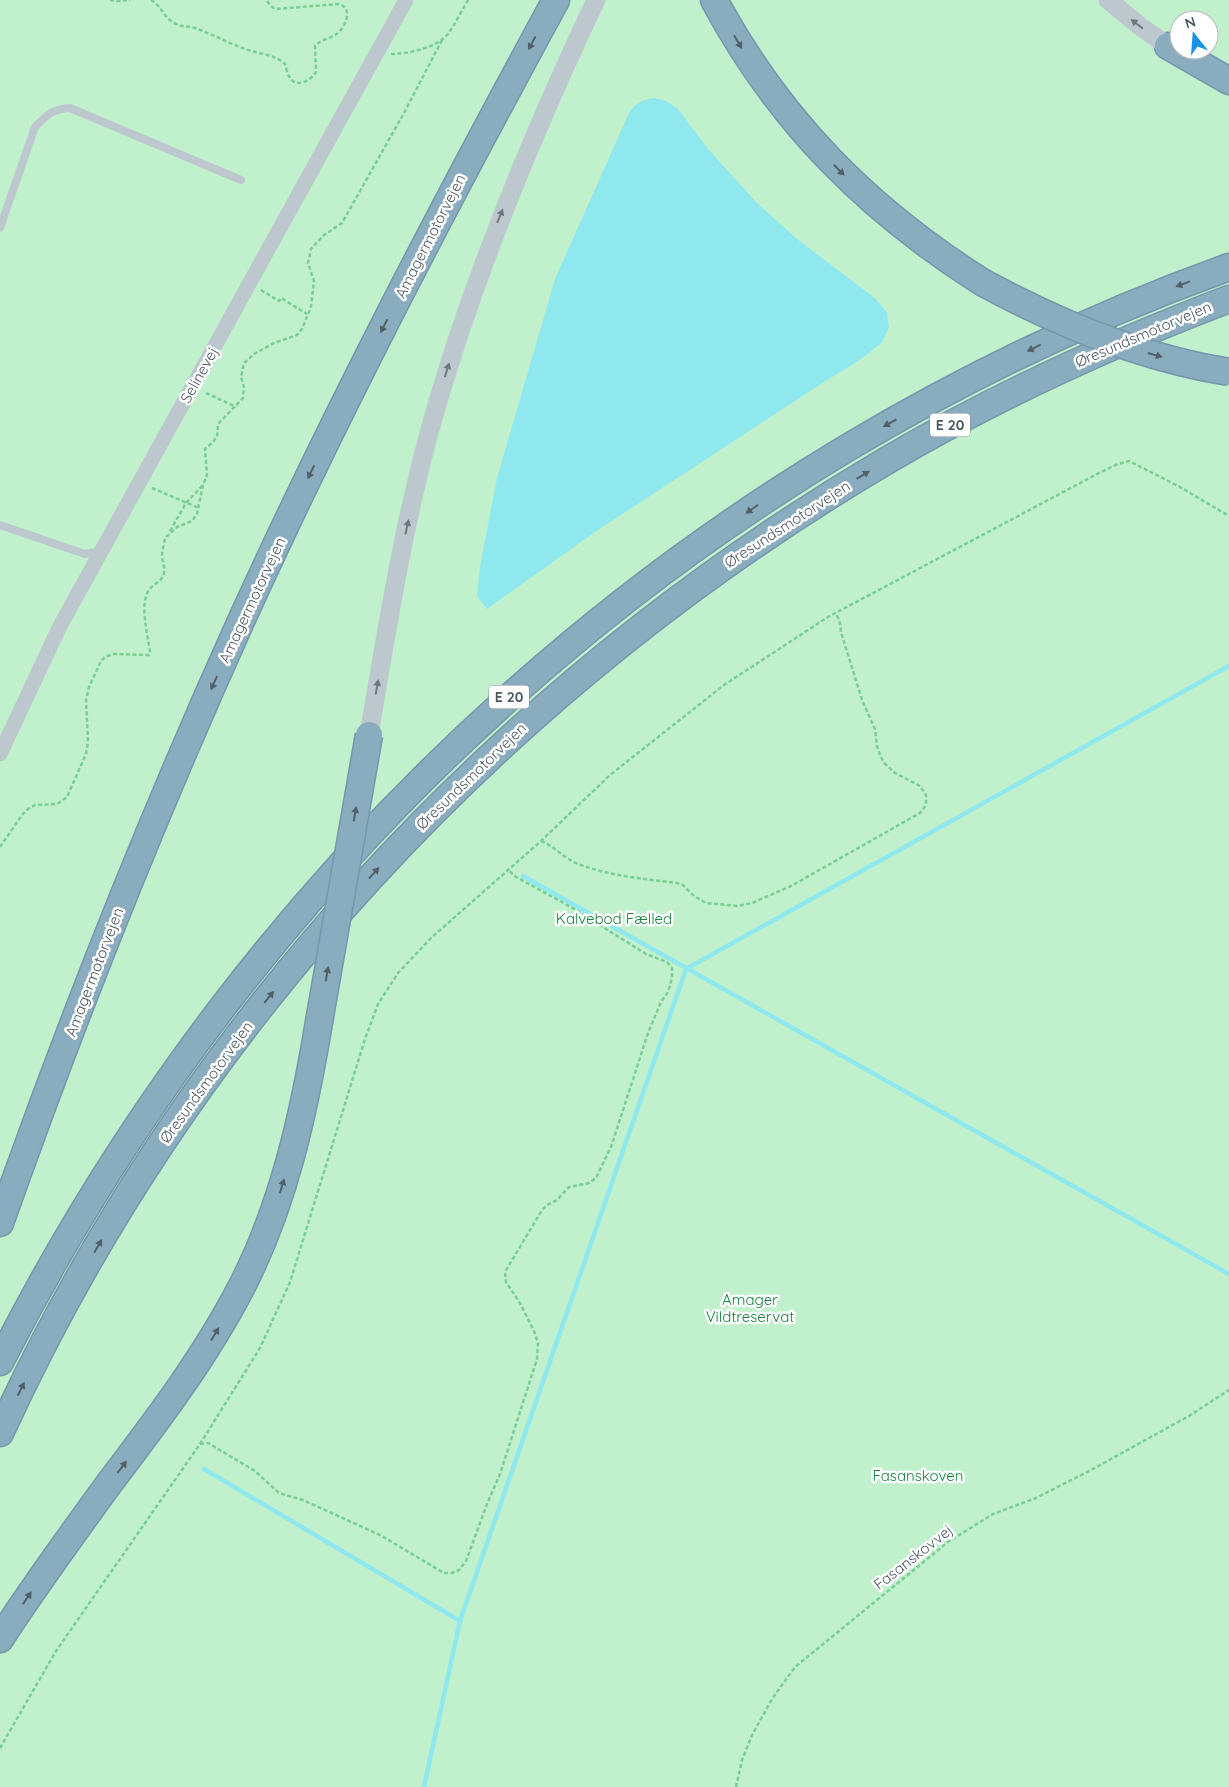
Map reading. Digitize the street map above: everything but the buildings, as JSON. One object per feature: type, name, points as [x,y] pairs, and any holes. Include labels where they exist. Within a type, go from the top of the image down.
[{"type":"highway","name":"Amagermotorvejen","points":[[0,1223],[46,1094],[113,922],[163,800],[239,627],[298,499],[387,320],[456,186],[556,0]]},
{"type":"highway","points":[[714,0],[761,76],[797,123],[824,154],[847,178],[897,222],[950,261],[982,282],[1042,313],[1103,338],[1167,358],[1229,372]]},
{"type":"highway","points":[[1168,46],[1229,81]]},
{"type":"highway","name":"Øresundsmotorvejen","points":[[0,1362],[49,1268],[108,1171],[154,1100],[227,1000],[274,941],[359,843],[454,747],[503,702],[604,617],[656,577],[764,501],[836,455],[934,399],[1034,348],[1173,287],[1229,267]]},
{"type":"highway","name":"Øresundsmotorvejen","points":[[0,1433],[40,1351],[105,1233],[178,1119],[217,1064],[300,958],[344,907],[409,836],[484,761],[549,703],[638,629],[719,569],[832,494],[923,440],[1008,395],[1131,338],[1229,299]]},
{"type":"highway","points":[[0,1639],[69,1538],[191,1371],[242,1285],[269,1224],[290,1161],[305,1096],[368,735]]},
{"type":"street","name":"Selinevej","points":[[0,754],[60,626],[406,0]]},
{"type":"street","points":[[368,735],[390,612],[417,481],[433,417],[452,354],[476,281],[521,166],[596,0]]},
{"type":"street","points":[[1108,0],[1168,46]]},
{"type":"lane","points":[[0,228],[35,127],[47,115],[58,109],[70,108],[241,180]]},
{"type":"lane","points":[[0,525],[85,554],[102,551]]},
{"type":"path","points":[[110,0],[130,0]]},
{"type":"path","points":[[151,0],[158,4],[173,23],[179,26],[194,28],[247,50],[276,58],[286,64],[289,77],[293,81],[309,82],[316,72],[315,46],[340,31],[347,19],[346,8],[339,4],[276,9],[266,0]]},
{"type":"path","points":[[169,532],[192,522],[197,514],[207,475],[205,448],[217,436],[218,424],[243,398],[244,387],[241,377],[244,363],[254,354],[274,343],[297,335],[302,329],[311,307],[314,281],[308,263],[311,249],[324,234],[342,223],[404,113],[442,40],[448,34],[468,0]]},
{"type":"path","points":[[378,49],[388,54],[405,54],[442,40]]},
{"type":"path","points":[[259,289],[279,301],[281,298],[307,314]]},
{"type":"path","points":[[204,393],[236,407]]},
{"type":"path","points":[[0,1748],[56,1651],[200,1444],[260,1348],[290,1282],[364,1039],[378,1004],[398,973],[431,938],[541,841],[610,775],[724,685],[836,613],[1118,464],[1129,461],[1180,487],[1229,516]]},
{"type":"path","points":[[0,847],[28,809],[35,805],[57,804],[67,797],[86,754],[88,742],[86,700],[89,687],[101,661],[114,654],[149,655],[145,598],[149,589],[164,575],[163,547],[165,538],[179,512],[203,485]]},
{"type":"path","points":[[151,487],[199,508]]},
{"type":"path","points":[[541,841],[550,844],[561,855],[580,865],[632,877],[677,883],[683,885],[694,896],[706,903],[738,906],[752,903],[791,886],[920,812],[926,805],[926,795],[920,786],[895,773],[884,763],[880,755],[875,729],[862,700],[836,613]]},
{"type":"path","points":[[200,1444],[208,1443],[255,1471],[279,1493],[303,1500],[380,1535],[444,1573],[452,1573],[458,1570],[466,1561],[500,1474],[537,1360],[538,1344],[534,1331],[520,1302],[506,1282],[505,1272],[542,1210],[569,1187],[589,1182],[596,1178],[610,1147],[648,1033],[660,1002],[668,992],[672,978],[672,968],[667,962],[646,954],[507,870]]},
{"type":"path","name":"Fasanskovvej","points":[[736,1787],[742,1760],[752,1735],[772,1699],[795,1667],[948,1542],[993,1514],[1036,1498],[1091,1470],[1189,1416],[1229,1390]]},
{"type":"green space","name":"Kalvebod Fælled","points":[[0,0],[1229,0],[1229,1787],[0,1787]]},
{"type":"water","points":[[654,98],[666,101],[678,109],[708,149],[757,203],[797,239],[876,299],[887,313],[889,327],[882,342],[864,357],[595,532],[487,609],[477,596],[480,567],[497,478],[555,279],[629,113],[639,102]]},
{"type":"waterway","points":[[424,1787],[460,1621],[686,969],[1229,666]]},
{"type":"waterway","points":[[523,876],[1229,1274]]},
{"type":"waterway","points":[[204,1469],[460,1621]]},
{"type":"park label","name":"Amager Vildtreservat","points":[[750,1308]]},
{"type":"park label","name":"Fasanskoven","points":[[918,1475]]}]
